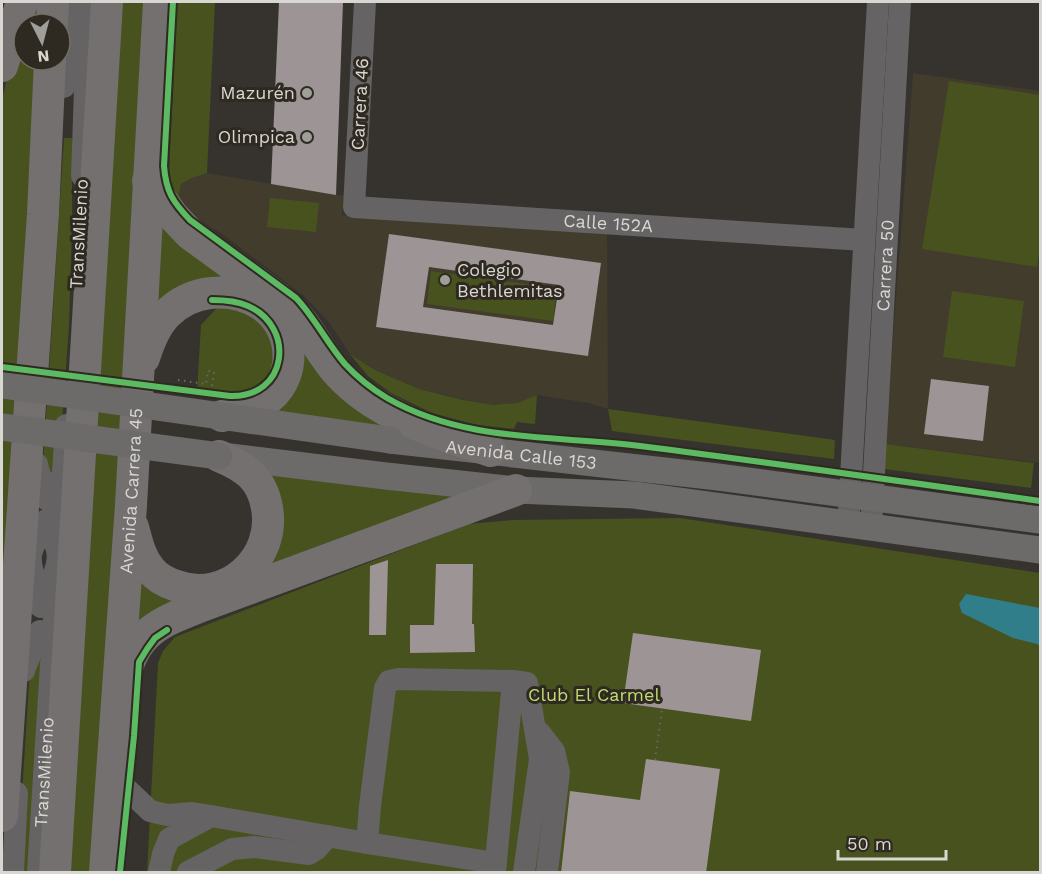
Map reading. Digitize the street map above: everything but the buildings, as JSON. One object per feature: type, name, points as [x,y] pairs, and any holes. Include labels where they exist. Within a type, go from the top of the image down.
[{"type":"highway","points":[[2,66],[22,2]]},
{"type":"highway","points":[[55,873],[107,2]]},
{"type":"highway","name":"Avenida Carrera 45","points":[[105,873],[131,505],[159,2]]},
{"type":"highway","points":[[2,816],[42,238],[49,72]]},
{"type":"highway","points":[[148,181],[170,212],[190,234],[279,299],[302,322],[340,376],[357,390],[388,411],[409,421],[491,451]]},
{"type":"highway","points":[[137,388],[148,344],[167,314],[183,302],[198,295],[239,294],[261,304],[277,321],[288,347],[289,361],[286,375],[279,388],[255,407],[215,399]]},
{"type":"highway","points":[[131,505],[138,547],[157,576],[183,588],[197,590],[212,589],[232,581],[249,568],[258,557],[268,530],[268,516],[261,489],[249,473],[219,456]]},
{"type":"highway","points":[[116,712],[127,667],[136,646],[148,632],[163,622],[516,490]]},
{"type":"main road","name":"Avenida Calle 153","points":[[2,385],[215,399],[389,445],[491,451],[706,475],[1041,520]]},
{"type":"main road","name":"Avenida Calle 153","points":[[2,396],[581,468],[634,495]]},
{"type":"main road","name":"Avenida Calle 153","points":[[2,427],[219,456],[516,490],[634,495],[1041,550]]},
{"type":"street","name":"TransMilenio","points":[[13,873],[30,557],[61,143],[67,2]]},
{"type":"street","name":"TransMilenio","points":[[38,873],[63,466],[81,240],[88,2]]},
{"type":"street","name":"Carrera 46","points":[[354,207],[365,2]]},
{"type":"street","name":"Carrera 50","points":[[861,496],[864,240],[878,2]]},
{"type":"street","name":"Carrera 50","points":[[859,525],[900,2]]},
{"type":"street","name":"Calle 152A","points":[[354,207],[864,240]]},
{"type":"street","name":"TransMilenio","points":[[37,464],[46,491],[48,530],[58,557],[41,607]]},
{"type":"street","name":"TransMilenio","points":[[50,672],[40,631],[41,607],[30,557],[43,530],[47,510],[63,466]]},
{"type":"street","name":"TransMilenio","points":[[24,671],[40,631]]},
{"type":"street","points":[[367,843],[385,688],[389,681],[399,679],[527,683],[540,759],[524,873]]},
{"type":"street","points":[[112,778],[150,811],[167,815],[192,813],[211,816],[495,868],[513,681]]},
{"type":"street","points":[[509,723],[534,725],[554,751],[559,772],[548,873]]},
{"type":"street","points":[[506,754],[540,759]]},
{"type":"street","points":[[159,873],[163,854],[170,839],[211,816]]},
{"type":"street","points":[[188,873],[232,849],[254,847],[309,854],[317,849],[328,836]]},
{"type":"path","points":[[178,380],[206,384],[207,371],[214,372],[215,399]]},
{"type":"path","points":[[655,760],[662,709]]},
{"type":"shaded area","points":[[913,73],[1040,91],[1040,463],[885,444]]},
{"type":"shaded area","name":"Colegio Bethlemitas","points":[[207,173],[344,196],[342,215],[607,232],[608,409],[589,403],[537,395],[517,403],[493,406],[419,389],[375,370],[350,354],[328,321],[303,295],[222,234],[193,216],[178,200],[181,184]]},
{"type":"green space","points":[[30,2],[38,2],[38,12],[27,12]]},
{"type":"green space","points":[[118,2],[153,2],[99,872],[62,872]]},
{"type":"green space","points":[[177,2],[215,2],[207,173],[181,184],[178,200],[169,172]]},
{"type":"green space","points":[[12,60],[12,72],[35,72],[28,242],[2,597],[2,99]]},
{"type":"green space","points":[[949,81],[1040,95],[1040,246],[1037,267],[922,249]]},
{"type":"green space","points":[[64,138],[72,138],[69,325],[59,465],[50,473],[43,463]]},
{"type":"green space","points":[[270,198],[319,203],[316,232],[267,227]]},
{"type":"green space","points":[[171,225],[259,292],[149,318],[153,232]]},
{"type":"green space","points":[[431,271],[557,288],[553,321],[427,304]]},
{"type":"green space","points":[[952,291],[1024,301],[1015,367],[943,357]]},
{"type":"green space","points":[[224,300],[237,302],[277,337],[269,382],[242,396],[197,392],[201,325]]},
{"type":"green space","points":[[287,318],[412,434],[260,414]]},
{"type":"green space","points":[[350,354],[375,370],[419,389],[464,400],[493,405],[517,403],[537,395],[535,424],[517,422],[514,429],[476,425],[432,413],[391,393],[368,376]]},
{"type":"green space","points":[[608,409],[835,440],[834,459],[612,431]]},
{"type":"green space","points":[[885,444],[1034,463],[1031,488],[884,469]]},
{"type":"green space","points":[[269,472],[473,493],[260,570],[282,504],[276,484]]},
{"type":"green space","name":"Club El Carmel","points":[[680,518],[1040,573],[1040,872],[147,872],[158,663],[163,651],[175,637],[469,524],[512,520]]},
{"type":"green space","points":[[136,560],[195,595],[131,638]]},
{"type":"green space","points":[[39,661],[42,662],[33,872],[17,872],[30,669]]},
{"type":"water","points":[[966,594],[1040,608],[1040,646],[1013,638],[962,613],[959,604]]},
{"type":"cycle path","points":[[173,2],[164,166],[171,196],[190,220],[296,298],[345,364],[387,398],[417,413],[447,423],[510,435],[640,446],[1040,501]]},
{"type":"cycle path","points":[[2,367],[230,396],[249,394],[264,386],[274,374],[279,360],[279,344],[274,329],[263,316],[248,306],[230,301],[212,300]]},
{"type":"cycle path","points":[[120,872],[139,662],[155,638],[167,630]]},
{"type":"place","name":"Mazurén","points":[[307,93]]},
{"type":"place","name":"Olimpica","points":[[307,137]]},
{"type":"place","name":"Colegio Bethlemitas","points":[[445,280]]}]
